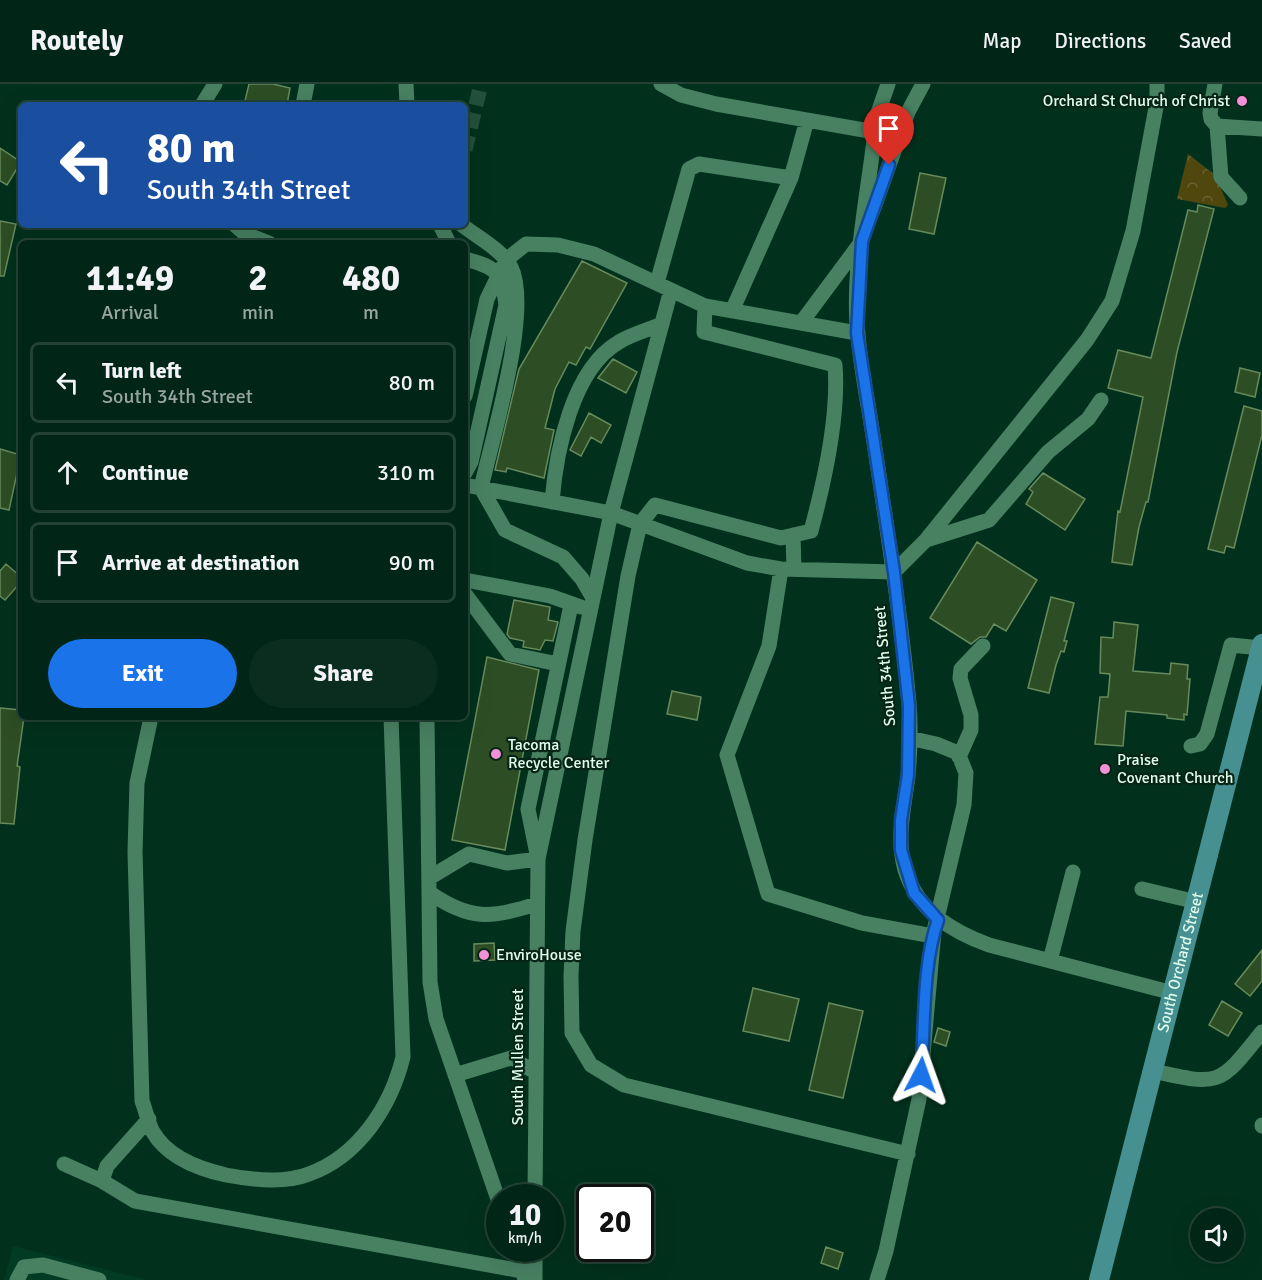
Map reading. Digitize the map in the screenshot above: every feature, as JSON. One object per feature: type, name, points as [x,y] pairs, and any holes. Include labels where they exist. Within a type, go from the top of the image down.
[{"type":"main road","name":"South Orchard Street","points":[[1099,1280],[1262,646]]},
{"type":"street","points":[[204,102],[215,84]]},
{"type":"street","points":[[304,102],[307,84]]},
{"type":"street","points":[[406,84],[407,102]]},
{"type":"street","points":[[661,84],[681,95],[716,104],[875,132]]},
{"type":"street","points":[[862,241],[878,113],[888,84]]},
{"type":"street","points":[[801,323],[862,241],[908,112],[923,84]]},
{"type":"street","points":[[473,487],[610,513],[747,563],[788,569],[894,572],[926,540],[1087,340],[1112,301],[1133,231],[1157,102],[1156,84]]},
{"type":"street","points":[[1215,84],[1210,113],[1211,119],[1217,126],[1221,177],[1240,198]]},
{"type":"street","points":[[732,311],[790,178],[807,120]]},
{"type":"street","points":[[1217,126],[1262,129]]},
{"type":"street","name":"South Mullen Street","points":[[535,1184],[538,859],[610,513],[662,324],[664,286],[689,169],[699,164],[790,178]]},
{"type":"street","points":[[238,228],[245,234],[261,240]]},
{"type":"street","points":[[466,228],[506,260],[515,278],[516,318],[510,361],[473,487]]},
{"type":"street","name":"South 34th Street","points":[[862,241],[857,333],[894,572],[909,706],[908,775],[901,820],[901,850],[914,893],[938,920],[963,936],[989,945],[1173,993]]},
{"type":"street","points":[[468,383],[494,270],[526,244],[558,245],[594,254],[705,306],[857,333]]},
{"type":"street","points":[[468,260],[494,270],[503,286],[506,304],[468,468]]},
{"type":"street","points":[[705,306],[704,332],[835,365],[837,386],[821,496],[811,531],[781,538],[655,505],[640,524],[628,576],[578,897],[571,976],[572,1033],[591,1065],[624,1085],[908,1154]]},
{"type":"street","points":[[552,502],[560,450],[575,400],[589,369],[618,342],[662,324]]},
{"type":"street","points":[[836,375],[863,369]]},
{"type":"street","points":[[926,540],[989,520],[1048,452],[1088,419],[1101,400]]},
{"type":"street","points":[[468,581],[550,597],[571,605],[591,603],[582,579],[563,557],[505,530],[473,487]]},
{"type":"street","points":[[793,535],[788,569],[770,646],[727,755],[768,894],[862,923],[933,936]]},
{"type":"street","points":[[468,598],[510,654],[558,664]]},
{"type":"street","points":[[430,885],[469,854],[507,863],[538,859],[528,809],[571,605]]},
{"type":"street","points":[[1191,746],[1200,744],[1207,734],[1231,645],[1262,646]]},
{"type":"street","points":[[959,757],[971,730],[971,714],[960,678],[961,669],[983,646]]},
{"type":"street","points":[[150,720],[137,783],[135,852],[142,1101],[153,1132],[173,1153],[200,1169],[272,1180],[308,1174],[346,1153],[374,1122],[396,1085],[402,1057],[391,720]]},
{"type":"street","points":[[427,720],[430,982],[436,1019],[493,1184]]},
{"type":"street","points":[[877,1280],[886,1251],[919,1099],[933,936],[938,920],[940,897],[964,805],[966,773],[958,753],[936,744],[909,738]]},
{"type":"street","points":[[1050,961],[1073,872]]},
{"type":"street","points":[[430,885],[449,906],[478,915],[507,913],[536,904]]},
{"type":"street","points":[[1142,889],[1197,902]]},
{"type":"street","points":[[1153,1071],[1203,1081],[1218,1078],[1235,1065],[1262,1032]]},
{"type":"street","points":[[455,1075],[514,1057],[519,1063],[536,1072]]},
{"type":"street","points":[[102,1181],[107,1166],[149,1119]]},
{"type":"street","points":[[64,1164],[102,1181],[135,1201],[527,1277]]},
{"type":"street","points":[[520,1262],[527,1277]]},
{"type":"street","points":[[527,1277],[531,1262]]},
{"type":"street","points":[[16,1280],[24,1267],[36,1264],[99,1280]]},
{"type":"shaded area","points":[[13,1246],[147,1280],[4,1280]]},
{"type":"green space","points":[[1188,154],[1215,175],[1228,205],[1225,208],[1177,199]]},
{"type":"building","points":[[249,84],[273,84],[290,88],[288,102],[245,102]]},
{"type":"building","points":[[0,148],[18,160],[18,167],[7,185],[0,181]]},
{"type":"building","points":[[920,173],[946,178],[934,234],[909,229]]},
{"type":"building","points":[[1198,205],[1214,209],[1177,352],[1148,502],[1146,502],[1139,527],[1132,565],[1112,562],[1118,511],[1120,512],[1143,397],[1108,388],[1118,350],[1151,358],[1188,210],[1197,212]]},
{"type":"building","points":[[0,221],[16,224],[4,276],[0,276]]},
{"type":"building","points":[[582,261],[627,283],[590,349],[586,347],[576,365],[569,362],[555,389],[545,428],[554,430],[544,478],[507,468],[506,472],[495,470],[519,369]]},
{"type":"building","points":[[613,359],[637,372],[626,393],[598,378]]},
{"type":"building","points":[[1240,368],[1260,373],[1255,397],[1235,392]]},
{"type":"building","points":[[1244,406],[1262,411],[1262,435],[1234,548],[1226,546],[1224,553],[1208,549]]},
{"type":"building","points":[[589,413],[611,425],[601,443],[591,437],[581,456],[570,450]]},
{"type":"building","points":[[0,449],[18,454],[18,469],[9,510],[0,508]]},
{"type":"building","points":[[1043,473],[1085,499],[1065,530],[1026,504],[1033,492],[1029,489]]},
{"type":"building","points":[[977,542],[1037,580],[1006,631],[994,624],[986,637],[980,637],[971,644],[930,618]]},
{"type":"building","points":[[6,564],[18,574],[18,585],[5,600],[0,596],[0,571]]},
{"type":"building","points":[[1051,597],[1074,603],[1064,641],[1067,641],[1064,652],[1061,651],[1049,693],[1028,688]]},
{"type":"building","points":[[514,600],[550,607],[548,620],[558,622],[553,641],[545,640],[540,650],[523,647],[524,641],[510,638],[507,634]]},
{"type":"building","points":[[1114,622],[1138,625],[1133,671],[1170,674],[1171,663],[1188,665],[1187,679],[1190,679],[1187,715],[1184,714],[1184,720],[1167,718],[1167,715],[1126,711],[1123,746],[1095,744],[1100,697],[1108,697],[1110,674],[1100,673],[1101,637],[1113,638]]},
{"type":"building","name":"Tacoma Recycle Center","points":[[487,657],[539,670],[505,850],[452,840]]},
{"type":"building","points":[[672,691],[701,697],[697,720],[667,714]]},
{"type":"building","points":[[0,708],[18,710],[18,720],[24,720],[17,766],[20,767],[14,824],[0,823]]},
{"type":"building","name":"EnviroHouse","points":[[494,943],[495,960],[474,961],[474,944]]},
{"type":"building","points":[[1262,950],[1262,981],[1250,996],[1235,984]]},
{"type":"building","points":[[753,988],[799,999],[789,1041],[743,1031]]},
{"type":"building","points":[[1222,1001],[1242,1013],[1228,1036],[1209,1025]]},
{"type":"building","points":[[829,1003],[863,1011],[843,1098],[809,1090]]},
{"type":"building","points":[[938,1028],[950,1032],[946,1046],[934,1042]]},
{"type":"building","points":[[826,1247],[843,1253],[838,1269],[821,1263]]},
{"type":"tunnel","points":[[468,138],[481,84]]},
{"type":"place","name":"Orchard St Church of Christ","points":[[1242,101]]},
{"type":"place","name":"Tacoma Recycle Center","points":[[496,754]]},
{"type":"place","name":"Praise Covenant Church","points":[[1105,769]]},
{"type":"place","name":"EnviroHouse","points":[[484,955]]},
{"type":"route","points":[[889,165],[862,241],[858,281],[857,333],[894,572],[909,706],[908,775],[901,820],[901,850],[905,870],[914,893],[938,920],[934,931],[928,980],[921,1075]]}]
